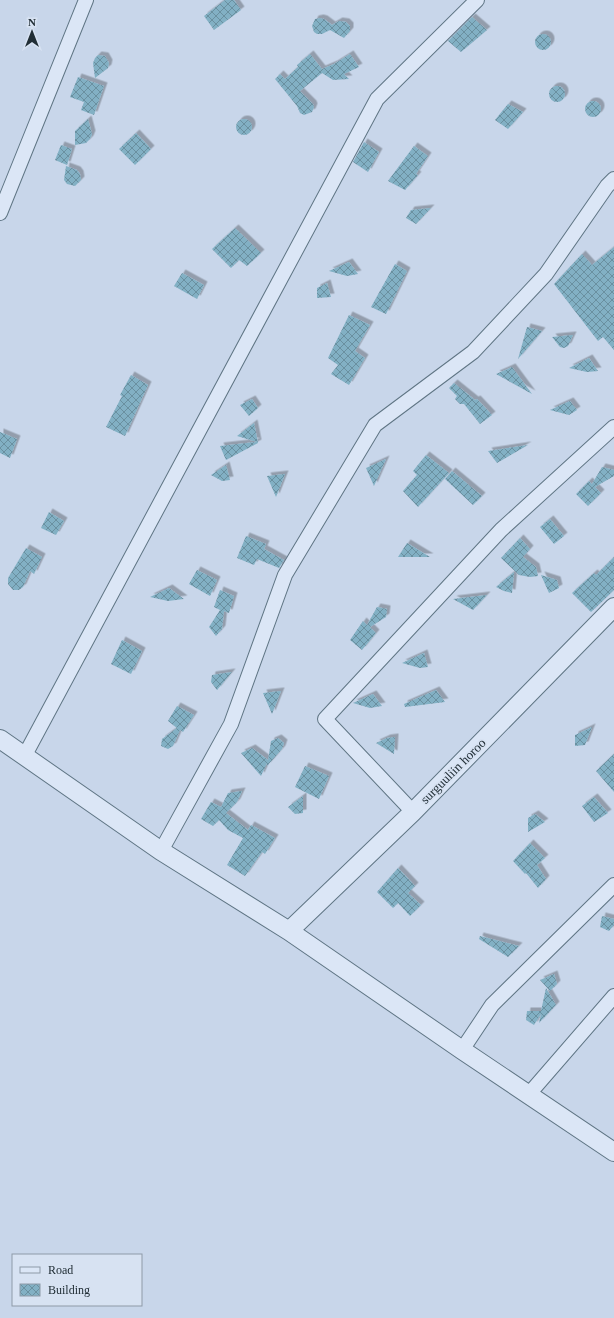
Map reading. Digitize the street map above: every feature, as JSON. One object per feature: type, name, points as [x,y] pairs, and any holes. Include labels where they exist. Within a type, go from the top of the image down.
[{"type":"street","points":[[0,213],[86,0]]},
{"type":"street","points":[[25,754],[377,99],[477,0]]},
{"type":"street","points":[[161,851],[231,724],[285,575],[375,425],[473,352],[546,274],[607,186],[614,179]]},
{"type":"street","points":[[413,812],[325,719],[501,530],[614,428]]},
{"type":"street","name":"surguuliin horoo","points":[[289,931],[413,812],[614,607]]},
{"type":"street","points":[[0,739],[25,754],[161,851],[289,931],[614,1152]]},
{"type":"street","points":[[462,1050],[492,1005],[614,885]]},
{"type":"street","points":[[529,1094],[614,996]]},
{"type":"building","points":[[225,0],[234,0],[241,10],[214,30],[204,16]]},
{"type":"building","points":[[472,17],[487,30],[461,52],[448,41]]},
{"type":"building","points":[[320,18],[332,25],[339,21],[346,22],[350,26],[350,31],[344,38],[330,30],[322,34],[317,34],[314,32],[312,26],[315,19]]},
{"type":"building","points":[[543,34],[549,36],[551,42],[549,48],[543,50],[537,48],[535,42],[537,36]]},
{"type":"building","points":[[310,54],[322,69],[334,64],[350,54],[359,67],[344,74],[349,79],[333,80],[322,73],[300,91],[313,104],[314,107],[312,112],[304,115],[300,113],[297,106],[275,79],[280,74],[285,79],[298,67],[297,65]]},
{"type":"building","points":[[98,55],[105,56],[109,63],[108,68],[95,78],[93,63]]},
{"type":"building","points":[[78,77],[104,86],[94,115],[81,110],[84,102],[70,97]]},
{"type":"building","points":[[554,86],[560,86],[565,91],[563,100],[560,102],[554,102],[549,97],[549,91]]},
{"type":"building","points":[[590,101],[596,101],[601,106],[599,115],[596,117],[590,117],[585,112],[585,106]]},
{"type":"building","points":[[508,104],[523,112],[508,129],[495,120]]},
{"type":"building","points":[[88,119],[92,134],[90,139],[86,143],[75,145],[75,131]]},
{"type":"building","points":[[241,119],[247,119],[252,124],[250,133],[247,135],[241,135],[236,130],[236,124]]},
{"type":"building","points":[[136,133],[151,149],[135,165],[119,149]]},
{"type":"building","points":[[364,142],[379,152],[368,172],[353,162]]},
{"type":"building","points":[[61,145],[72,149],[67,165],[55,160]]},
{"type":"building","points":[[414,146],[428,156],[416,174],[418,175],[405,190],[388,181]]},
{"type":"building","points":[[66,166],[77,170],[80,174],[81,180],[75,186],[67,184],[64,180]]},
{"type":"building","points":[[431,208],[416,224],[406,218],[411,210]]},
{"type":"building","points":[[235,228],[261,253],[247,266],[239,260],[231,268],[212,249]]},
{"type":"building","points":[[614,247],[614,350],[603,337],[598,341],[554,284],[582,254],[592,265]]},
{"type":"building","points":[[349,262],[358,274],[347,276],[329,271]]},
{"type":"building","points":[[395,264],[407,271],[386,314],[371,307]]},
{"type":"building","points":[[182,273],[204,285],[197,299],[174,286]]},
{"type":"building","points":[[327,283],[331,297],[317,298],[317,288]]},
{"type":"building","points":[[349,315],[370,325],[355,351],[365,358],[349,385],[331,374],[338,365],[328,358]]},
{"type":"building","points":[[527,327],[542,331],[518,359]]},
{"type":"building","points":[[573,335],[568,346],[564,348],[560,347],[552,337]]},
{"type":"building","points":[[589,358],[598,371],[587,372],[569,368]]},
{"type":"building","points":[[512,367],[532,394],[496,374]]},
{"type":"building","points":[[131,375],[148,385],[125,436],[106,427],[122,396],[120,395]]},
{"type":"building","points":[[454,383],[475,400],[477,399],[492,415],[480,424],[464,404],[460,404],[455,399],[457,396],[449,388]]},
{"type":"building","points":[[252,399],[258,408],[249,416],[240,405]]},
{"type":"building","points":[[570,401],[577,410],[569,415],[550,410]]},
{"type":"building","points":[[254,423],[258,443],[226,460],[220,446],[257,442],[237,436]]},
{"type":"building","points":[[0,432],[17,439],[10,458],[0,453]]},
{"type":"building","points":[[528,445],[497,463],[488,451]]},
{"type":"building","points":[[426,455],[449,473],[418,507],[403,491],[417,475],[413,471]]},
{"type":"building","points":[[386,459],[374,486],[366,468]]},
{"type":"building","points":[[226,465],[230,480],[222,481],[211,475]]},
{"type":"building","points":[[602,467],[614,470],[614,476],[595,487],[601,493],[588,506],[576,494],[589,481],[592,484]]},
{"type":"building","points":[[452,471],[482,496],[473,505],[445,479]]},
{"type":"building","points":[[285,474],[276,497],[267,476]]},
{"type":"building","points":[[49,512],[64,521],[56,535],[41,528]]},
{"type":"building","points":[[550,519],[564,536],[554,544],[540,527]]},
{"type":"building","points":[[246,536],[266,544],[264,549],[284,560],[279,568],[257,559],[254,565],[237,558]]},
{"type":"building","points":[[520,538],[530,549],[523,557],[536,567],[538,576],[530,577],[519,575],[501,558]]},
{"type":"building","points":[[407,543],[430,557],[398,557]]},
{"type":"building","points":[[26,548],[42,557],[34,574],[30,571],[23,587],[19,590],[13,590],[8,584],[8,578]]},
{"type":"building","points":[[614,557],[614,590],[591,612],[572,593],[594,573],[596,575]]},
{"type":"building","points":[[197,570],[217,580],[210,596],[189,584]]},
{"type":"building","points":[[514,572],[512,593],[496,587]]},
{"type":"building","points":[[541,575],[557,580],[559,588],[549,593]]},
{"type":"building","points":[[169,588],[184,599],[168,601],[150,597]]},
{"type":"building","points":[[220,590],[234,596],[229,613],[224,611],[222,629],[216,636],[209,627],[220,610],[214,607]]},
{"type":"building","points":[[487,595],[473,610],[453,599]]},
{"type":"building","points":[[377,607],[387,609],[386,617],[370,627],[376,633],[362,650],[350,640],[363,621],[367,625]]},
{"type":"building","points":[[122,640],[142,651],[131,674],[111,664]]},
{"type":"building","points":[[424,653],[428,667],[420,668],[402,663]]},
{"type":"building","points":[[232,672],[217,690],[211,682],[212,675]]},
{"type":"building","points":[[436,690],[445,702],[405,707],[404,704]]},
{"type":"building","points":[[281,691],[272,714],[263,693]]},
{"type":"building","points":[[373,694],[382,706],[370,708],[353,703]]},
{"type":"building","points":[[177,706],[194,715],[183,732],[180,730],[173,746],[168,749],[161,746],[162,739],[177,728],[168,721]]},
{"type":"building","points":[[592,727],[585,745],[575,746],[575,735]]},
{"type":"building","points":[[395,737],[394,754],[376,743],[387,738]]},
{"type":"building","points":[[278,738],[284,743],[282,749],[267,766],[267,763],[261,776],[241,753],[252,748],[268,760],[271,741]]},
{"type":"building","points":[[614,754],[614,792],[596,771]]},
{"type":"building","points":[[305,766],[329,776],[319,799],[295,787]]},
{"type":"building","points":[[242,791],[237,802],[226,813],[248,830],[251,825],[275,838],[265,854],[262,852],[245,876],[227,865],[243,838],[228,830],[219,820],[213,826],[201,819],[211,802],[221,807],[228,793]]},
{"type":"building","points":[[303,796],[303,813],[295,814],[288,807]]},
{"type":"building","points":[[594,797],[608,813],[594,822],[582,806]]},
{"type":"building","points":[[535,814],[545,822],[528,832],[528,818]]},
{"type":"building","points":[[530,843],[545,858],[537,865],[546,879],[538,888],[526,873],[525,874],[513,861]]},
{"type":"building","points":[[398,868],[415,886],[408,893],[421,905],[410,916],[398,903],[393,908],[377,892]]},
{"type":"building","points":[[602,916],[614,919],[614,925],[609,931],[600,927]]},
{"type":"building","points":[[480,936],[519,946],[508,957],[479,939]]},
{"type":"building","points":[[554,974],[557,984],[550,991],[540,980]]},
{"type":"building","points":[[546,988],[556,1005],[539,1023],[541,1014],[534,1025],[526,1020],[527,1011],[541,1011]]}]
